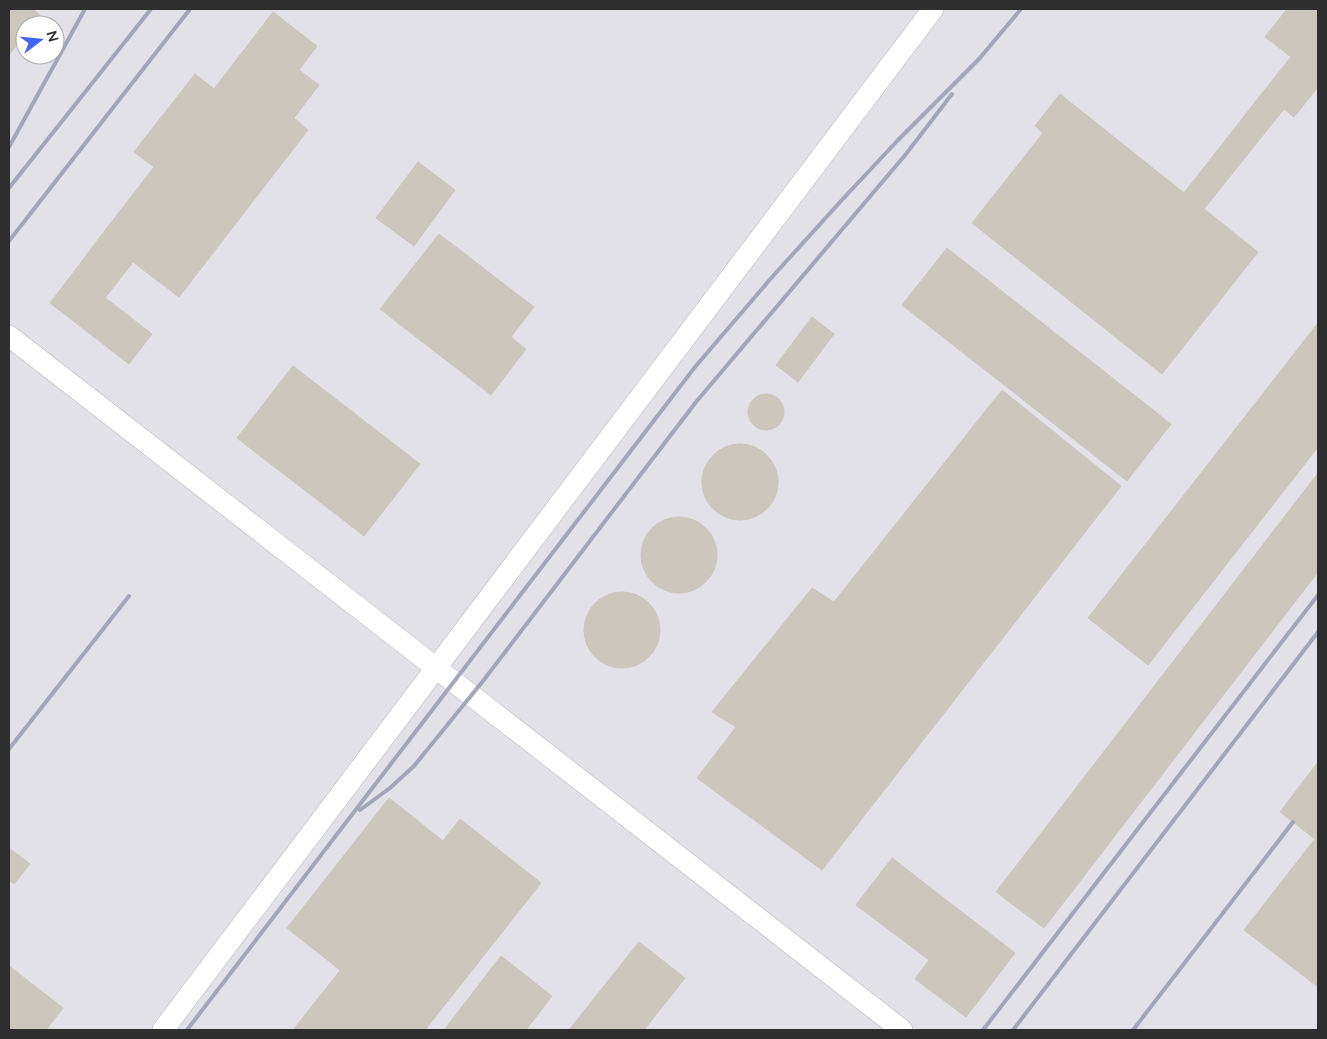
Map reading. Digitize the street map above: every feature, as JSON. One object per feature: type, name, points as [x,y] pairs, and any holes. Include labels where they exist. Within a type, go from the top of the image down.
[{"type":"street","points":[[163,1030],[933,9]]},
{"type":"street","points":[[9,336],[902,1030]]},
{"type":"shaded area","points":[[9,9],[1318,9],[1318,1030],[9,1030]]},
{"type":"building","points":[[9,9],[33,9],[40,15],[15,15],[15,47],[9,55]]},
{"type":"building","points":[[1287,9],[1318,9],[1318,87],[1294,117],[1263,92],[1291,57],[1265,37]]},
{"type":"building","points":[[273,12],[317,46],[299,70],[319,85],[294,118],[308,130],[179,297],[100,237],[154,167],[134,152],[195,74],[214,89]]},
{"type":"building","points":[[1263,92],[1284,109],[1204,209],[1184,193]]},
{"type":"building","points":[[1060,94],[1258,252],[1162,374],[972,223],[1043,133],[1035,126]]},
{"type":"building","points":[[418,162],[455,190],[414,246],[376,218]]},
{"type":"building","points":[[439,234],[534,307],[511,337],[526,349],[491,395],[380,309]]},
{"type":"building","points":[[100,237],[133,262],[105,298],[73,273]]},
{"type":"building","points":[[947,248],[1171,424],[1127,481],[902,305]]},
{"type":"building","points":[[73,273],[152,334],[129,364],[50,303]]},
{"type":"building","points":[[812,317],[834,334],[798,382],[776,365]]},
{"type":"building","points":[[1318,323],[1318,447],[1148,665],[1088,618]]},
{"type":"building","points":[[293,366],[420,464],[364,536],[237,438]]},
{"type":"building","points":[[1002,390],[1121,486],[822,870],[697,778],[736,727],[712,712],[812,588],[834,602]]},
{"type":"building","points":[[766,394],[773,395],[779,399],[783,405],[783,419],[779,425],[773,429],[766,430],[759,429],[753,425],[749,419],[748,412],[749,405],[753,399],[759,395]]},
{"type":"building","points":[[740,444],[755,447],[767,455],[775,467],[778,482],[775,497],[767,509],[755,517],[740,520],[725,517],[713,509],[705,497],[702,482],[705,467],[713,455],[725,447]]},
{"type":"building","points":[[1318,473],[1318,572],[1044,928],[996,892]]},
{"type":"building","points":[[679,517],[694,520],[706,528],[714,540],[717,555],[714,570],[706,582],[694,590],[679,593],[664,590],[652,582],[644,570],[641,555],[644,540],[652,528],[664,520]]},
{"type":"building","points":[[622,592],[637,595],[649,603],[657,615],[660,630],[657,645],[649,657],[637,665],[622,668],[607,665],[595,657],[587,645],[584,630],[587,615],[595,603],[607,595]]},
{"type":"building","points":[[1318,762],[1318,835],[1315,839],[1280,812]]},
{"type":"building","points":[[389,798],[443,841],[340,970],[287,928]]},
{"type":"building","points":[[460,819],[541,883],[425,1030],[293,1030]]},
{"type":"building","points":[[1318,835],[1318,987],[1244,930]]},
{"type":"building","points":[[9,848],[30,864],[14,884],[9,880]]},
{"type":"building","points":[[892,858],[1015,953],[966,1017],[915,979],[929,960],[856,905]]},
{"type":"building","points":[[639,942],[685,978],[644,1030],[569,1030]]},
{"type":"building","points":[[501,956],[552,996],[526,1030],[444,1030]]},
{"type":"building","points":[[9,966],[63,1008],[46,1030],[9,1030]]},
{"type":"railway","points":[[9,147],[85,9]]},
{"type":"railway","points":[[9,188],[151,9]]},
{"type":"railway","points":[[9,241],[190,9]]},
{"type":"railway","points":[[187,1030],[695,367],[773,276],[841,201],[898,140],[979,59],[1021,9]]},
{"type":"railway","points":[[360,810],[390,788],[414,766],[483,681],[696,402],[906,154],[952,94]]},
{"type":"railway","points":[[983,1030],[1318,595]]},
{"type":"railway","points":[[9,749],[129,596]]},
{"type":"railway","points":[[1013,1030],[1318,632]]},
{"type":"railway","points":[[1133,1030],[1293,822]]}]
